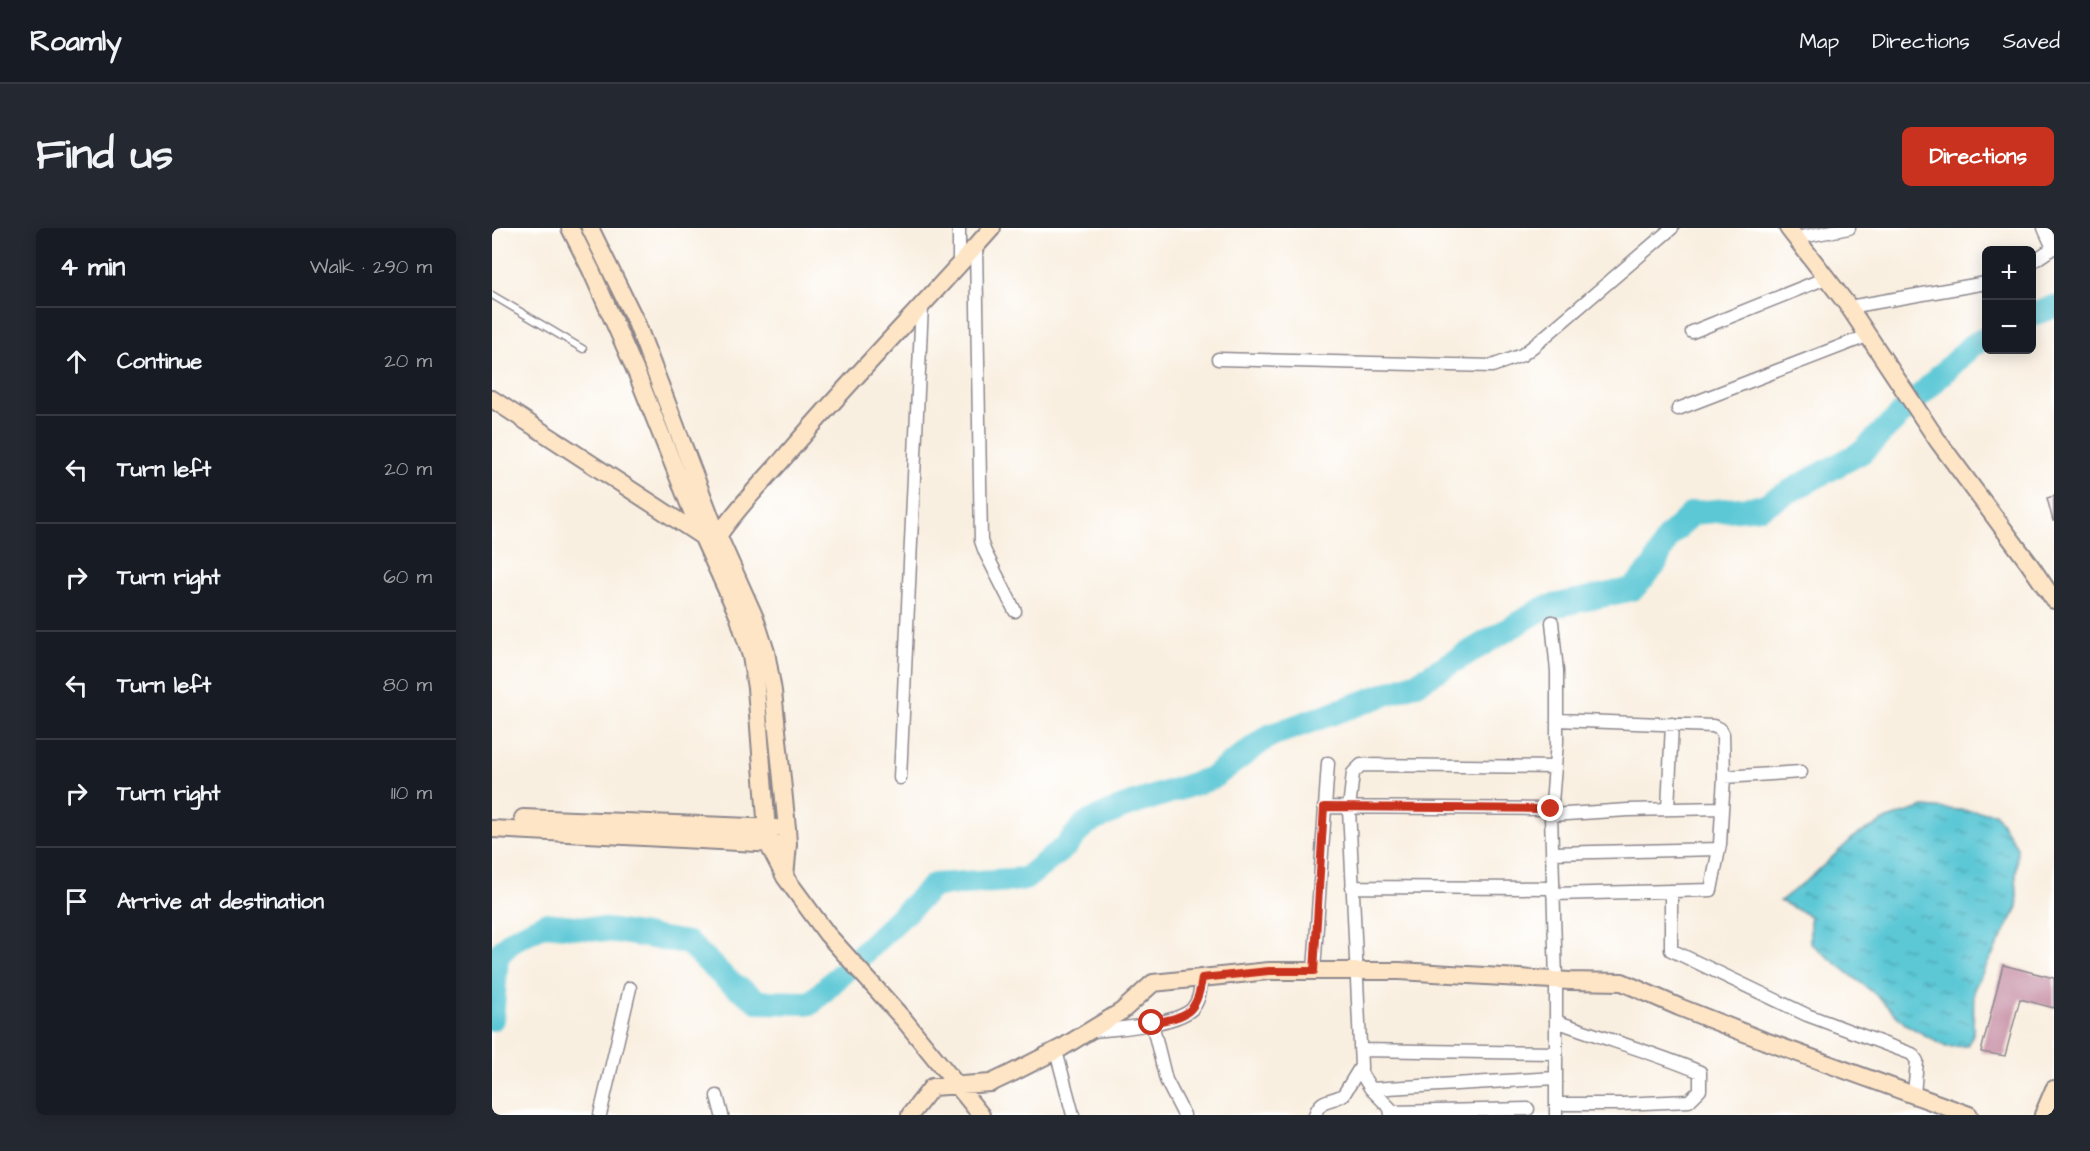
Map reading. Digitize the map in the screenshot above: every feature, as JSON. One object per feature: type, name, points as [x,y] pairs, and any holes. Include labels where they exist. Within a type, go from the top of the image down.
[{"type":"street","points":[[570,228],[703,516]]},
{"type":"street","points":[[590,228],[636,322],[751,656],[756,688],[767,837],[785,877],[827,934],[876,987],[981,1115]]},
{"type":"street","points":[[959,228],[959,264]]},
{"type":"street","points":[[711,536],[734,514],[992,228]]},
{"type":"street","points":[[1218,359],[1492,366],[1521,355],[1535,345],[1672,228]]},
{"type":"street","points":[[1792,233],[1849,228]]},
{"type":"street","points":[[2036,259],[2053,248],[2044,228]]},
{"type":"street","points":[[1792,233],[1849,307],[1938,441],[2028,561],[2054,600]]},
{"type":"street","points":[[976,245],[981,542],[1015,611]]},
{"type":"street","points":[[1692,332],[1826,278]]},
{"type":"street","points":[[1849,307],[1982,284]]},
{"type":"street","points":[[900,778],[922,305]]},
{"type":"street","points":[[1678,409],[1867,336]]},
{"type":"street","points":[[492,387],[679,509],[703,516],[734,514]]},
{"type":"street","points":[[492,399],[711,536],[755,618],[766,652],[773,691],[787,836],[785,877]]},
{"type":"street","points":[[1552,622],[1557,671],[1557,720],[1551,812],[1556,980],[1556,1021],[1556,1109],[1689,1101],[1700,1090],[1700,1072],[1669,1059],[1556,1021]]},
{"type":"street","points":[[1352,887],[1553,891],[1711,890],[1719,849],[1724,777],[1723,734],[1720,729],[1713,726],[1557,720]]},
{"type":"street","points":[[1668,809],[1672,724]]},
{"type":"street","points":[[1314,971],[1328,763]]},
{"type":"street","points":[[1528,1108],[1392,1112],[1371,1089],[1361,1073],[1349,808],[1353,773],[1361,765],[1555,767]]},
{"type":"street","points":[[1724,777],[1801,772]]},
{"type":"street","points":[[1324,807],[1551,812],[1722,808]]},
{"type":"street","points":[[492,817],[767,837]]},
{"type":"street","points":[[492,829],[787,836]]},
{"type":"street","points":[[1552,853],[1719,849]]},
{"type":"street","points":[[1671,891],[1671,950],[1807,1015],[1912,1054],[1917,1061],[1914,1094]]},
{"type":"street","points":[[910,1115],[932,1087],[991,1083],[1056,1051],[1088,1032],[1122,1011],[1153,983],[1269,971],[1399,971],[1622,982],[1765,1041],[1969,1115]]},
{"type":"street","points":[[1088,1032],[1124,1029],[1180,1017],[1193,1008],[1199,997],[1202,978]]},
{"type":"street","points":[[600,1115],[630,988]]},
{"type":"street","points":[[1152,1023],[1166,1080],[1184,1115]]},
{"type":"street","points":[[1360,1050],[1556,1053]]},
{"type":"street","points":[[1056,1051],[1073,1115]]},
{"type":"street","points":[[1316,1115],[1323,1102],[1344,1094],[1361,1066]]},
{"type":"street","points":[[1371,1089],[1556,1078]]},
{"type":"street","points":[[2043,1115],[2054,1089]]},
{"type":"street","points":[[717,1096],[722,1115]]},
{"type":"lane","points":[[492,295],[583,349]]},
{"type":"water","points":[[1924,807],[1995,813],[2017,847],[2018,907],[1974,989],[1973,1034],[1967,1046],[1946,1047],[1905,1024],[1875,994],[1810,943],[1810,916],[1780,901],[1812,876],[1855,836],[1890,818]]},
{"type":"building","points":[[2054,496],[2054,521],[2053,521],[2047,498]]},
{"type":"building","points":[[2003,965],[2054,978],[2054,1008],[2020,999],[2005,1056],[1981,1052]]},
{"type":"waterway","points":[[2036,313],[2054,307]]},
{"type":"waterway","points":[[492,1019],[497,956],[513,940],[545,924],[615,931],[688,943],[727,980],[759,1002],[811,1003],[934,885],[1025,879],[1066,846],[1085,824],[1123,807],[1212,778],[1269,736],[1417,683],[1544,608],[1633,589],[1654,566],[1668,537],[1693,513],[1761,507],[1862,452],[1971,346],[1982,340]]},
{"type":"route","points":[[1152,1023],[1180,1017],[1193,1008],[1199,997],[1202,978],[1269,971],[1314,971],[1324,807],[1551,809]]}]
